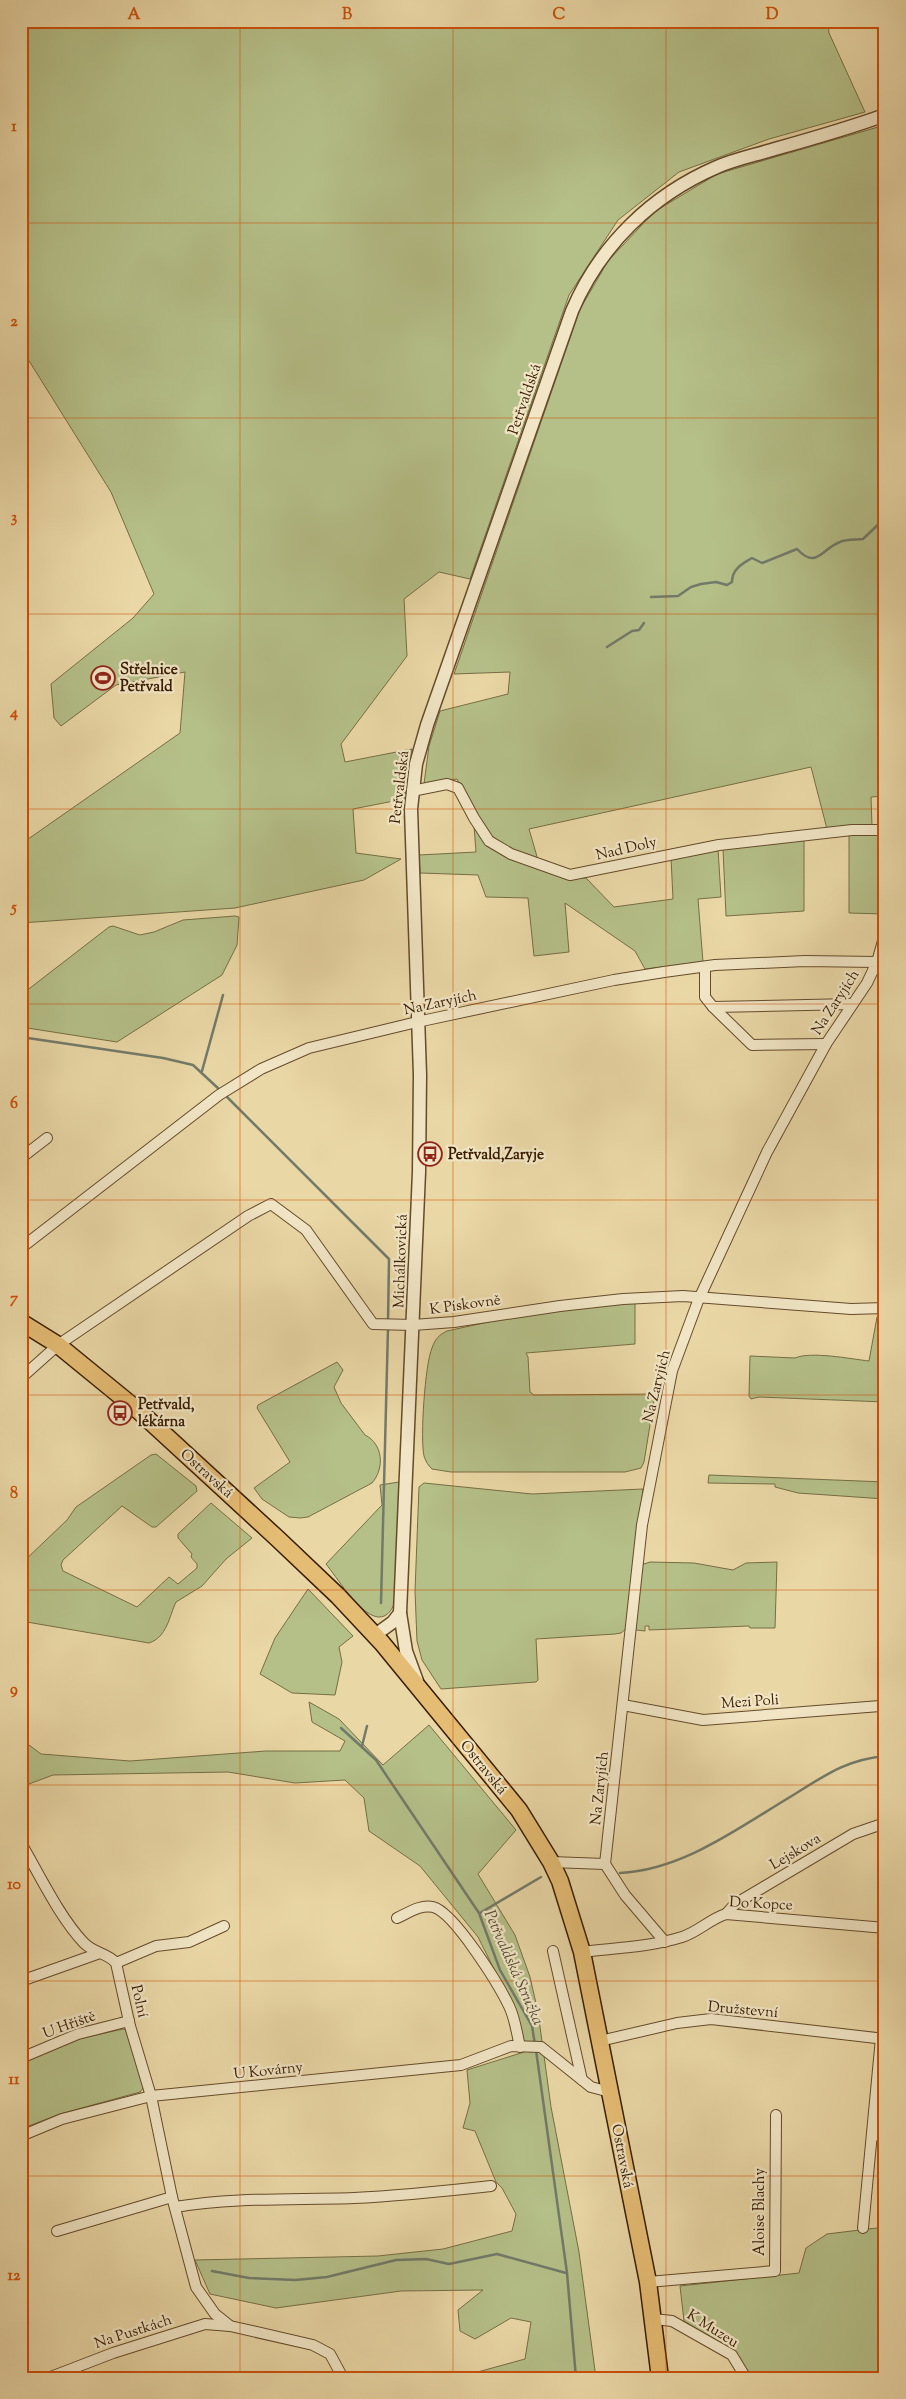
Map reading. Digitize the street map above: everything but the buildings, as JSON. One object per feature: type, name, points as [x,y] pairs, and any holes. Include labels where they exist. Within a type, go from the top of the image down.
[{"type":"main road","name":"Ostravská","points":[[21,1322],[58,1345],[140,1412],[278,1539],[378,1639],[519,1810],[551,1862],[569,1905],[582,1952],[648,2282],[660,2378]]},
{"type":"street","name":"Petřvaldská","points":[[411,868],[412,791],[416,764],[427,725],[572,310],[597,263],[619,236],[650,205],[689,180],[719,166],[885,116]]},
{"type":"street","name":"Nad Doly","points":[[412,791],[447,784],[458,788],[474,818],[489,840],[511,854],[570,875],[719,845],[852,830],[885,830]]},
{"type":"street","name":"Michálkovická","points":[[411,868],[418,1022],[419,1163],[414,1326],[400,1613],[408,1656],[421,1690]]},
{"type":"street","points":[[877,962],[885,934]]},
{"type":"street","name":"Na Zaryjích","points":[[21,1248],[219,1095],[261,1069],[309,1048],[418,1022],[614,980],[705,967],[805,961],[877,962],[867,983],[826,1044],[767,1152],[701,1296],[672,1371],[642,1525],[605,1864]]},
{"type":"street","points":[[705,967],[705,997],[752,1045],[826,1044]]},
{"type":"street","points":[[713,1007],[852,1004]]},
{"type":"street","points":[[21,1158],[47,1138]]},
{"type":"street","name":"K Pískovně","points":[[58,1345],[248,1216],[271,1204],[306,1230],[373,1324],[414,1326],[624,1299],[701,1296],[719,1300],[851,1309],[885,1308]]},
{"type":"street","points":[[21,1378],[58,1345]]},
{"type":"street","points":[[378,1639],[400,1613]]},
{"type":"street","points":[[378,1639],[392,1640],[402,1631]]},
{"type":"street","name":"Mezi Poli","points":[[623,1705],[703,1720],[880,1706]]},
{"type":"street","name":"Lejskova","points":[[726,1914],[735,1904],[853,1834],[885,1823]]},
{"type":"street","points":[[21,1844],[68,1923],[83,1942],[97,1954]]},
{"type":"street","points":[[551,1862],[605,1864],[625,1895],[665,1942]]},
{"type":"street","points":[[397,1918],[419,1907],[433,1907],[448,1915],[471,1946],[510,2007],[520,2046]]},
{"type":"street","name":"Do Kopce","points":[[582,1952],[665,1942],[684,1936],[713,1918],[726,1914],[885,1928]]},
{"type":"street","points":[[21,1981],[97,1954],[106,1955],[116,1963],[156,1946],[189,1942],[224,1926]]},
{"type":"street","points":[[553,1951],[582,2080]]},
{"type":"street","name":"Polní","points":[[116,1963],[129,2021],[151,2096],[173,2202],[196,2287],[215,2314],[230,2326],[313,2345],[330,2354],[343,2378]]},
{"type":"street","name":"Družstevní","points":[[600,2041],[677,2023],[711,2019],[883,2038]]},
{"type":"street","name":"U Hřiště","points":[[21,2058],[78,2034],[129,2021]]},
{"type":"street","points":[[863,2228],[883,2038]]},
{"type":"street","name":"U Kovárny","points":[[21,2136],[62,2119],[151,2096],[461,2065],[512,2046],[541,2047],[590,2087],[610,2092]]},
{"type":"street","name":"Aloise Blachy","points":[[648,2282],[775,2271],[776,2115]]},
{"type":"street","points":[[872,2135],[885,2136]]},
{"type":"street","points":[[57,2231],[173,2202],[322,2196],[353,2198],[491,2186]]},
{"type":"street","points":[[205,2324],[215,2314]]},
{"type":"street","name":"K Muzeu","points":[[654,2319],[672,2321],[732,2355],[746,2378]]},
{"type":"street","name":"Na Pustkách","points":[[48,2378],[113,2352],[205,2324],[230,2326]]},
{"type":"green space","points":[[21,21],[828,21],[829,33],[865,112],[769,139],[679,172],[618,220],[569,295],[470,579],[439,572],[404,599],[407,656],[341,744],[345,762],[412,749],[404,799],[353,809],[356,853],[401,859],[364,880],[235,908],[21,923],[21,844],[180,733],[185,672],[116,685],[61,726],[54,718],[51,684],[133,618],[154,594],[111,492],[21,348]]},
{"type":"green space","points":[[885,125],[885,796],[871,797],[872,826],[827,829],[811,767],[529,829],[538,860],[496,842],[480,821],[457,779],[424,784],[429,746],[440,711],[508,694],[510,672],[454,674],[580,309],[608,261],[654,212],[717,174]]},
{"type":"green space","points":[[474,826],[485,843],[502,855],[564,878],[586,878],[614,907],[673,899],[671,858],[718,849],[721,897],[698,899],[703,962],[645,969],[635,951],[565,903],[569,952],[534,956],[528,898],[486,897],[478,875],[420,873],[419,855],[476,852]]},
{"type":"green space","points":[[885,834],[885,914],[849,913],[849,835]]},
{"type":"green space","points":[[804,839],[804,911],[726,916],[723,849]]},
{"type":"green space","points":[[239,917],[237,945],[222,975],[117,1042],[21,1027],[21,995],[109,927],[113,926],[140,935],[154,932],[183,920]]},
{"type":"green space","points":[[635,1301],[635,1344],[526,1353],[528,1357],[530,1392],[534,1395],[655,1394],[644,1462],[641,1468],[625,1472],[451,1472],[432,1469],[429,1466],[424,1456],[423,1447],[424,1402],[429,1357],[434,1342],[440,1336],[447,1331],[525,1314]]},
{"type":"green space","points":[[877,1317],[885,1317],[885,1402],[759,1397],[751,1399],[749,1396],[750,1356],[795,1358],[821,1355],[869,1361]]},
{"type":"green space","points":[[337,1362],[343,1370],[334,1387],[341,1403],[365,1435],[376,1444],[380,1457],[379,1470],[372,1483],[308,1517],[289,1517],[262,1499],[254,1488],[290,1462],[257,1408],[258,1405]]},
{"type":"green space","points":[[156,1454],[196,1486],[197,1491],[156,1527],[152,1527],[122,1506],[63,1560],[61,1565],[63,1571],[137,1607],[169,1577],[178,1584],[197,1568],[197,1564],[191,1557],[192,1554],[178,1538],[178,1534],[211,1503],[252,1538],[226,1559],[202,1586],[176,1602],[164,1631],[149,1643],[21,1621],[21,1564],[67,1520],[76,1507],[151,1455]]},
{"type":"green space","points":[[709,1475],[885,1482],[885,1499],[798,1493],[775,1487],[775,1484],[708,1483]]},
{"type":"green space","points":[[399,1482],[395,1602],[388,1614],[379,1617],[369,1614],[359,1606],[326,1564],[382,1505],[380,1485]]},
{"type":"green space","points":[[424,1483],[532,1494],[643,1489],[627,1628],[621,1633],[615,1634],[536,1639],[538,1680],[536,1682],[441,1689],[422,1660],[417,1641],[415,1591],[419,1487]]},
{"type":"green space","points":[[650,1562],[694,1563],[733,1570],[746,1563],[777,1562],[775,1628],[750,1628],[749,1626],[649,1630],[649,1626],[645,1626],[645,1631],[634,1629],[641,1565]]},
{"type":"green space","points":[[308,1589],[353,1636],[339,1647],[342,1662],[335,1695],[292,1693],[260,1674],[275,1638]]},
{"type":"green space","points":[[309,1702],[339,1719],[383,1765],[429,1725],[516,1830],[478,1874],[515,1935],[530,1977],[538,2012],[551,2107],[579,2252],[596,2378],[473,2378],[474,2373],[525,2359],[531,2322],[511,2318],[475,2339],[460,2331],[458,2310],[483,2290],[401,2291],[276,2308],[210,2294],[195,2260],[378,2256],[443,2249],[512,2231],[516,2214],[502,2188],[496,2182],[475,2131],[463,2128],[470,2103],[467,2070],[524,2052],[516,2013],[478,1937],[420,1866],[369,1831],[364,1798],[345,1780],[295,1783],[228,1772],[53,1775],[21,1787],[21,1739],[41,1754],[130,1761],[266,1751],[340,1751],[345,1741],[312,1722]]},
{"type":"green space","points":[[123,2029],[126,2030],[144,2087],[140,2092],[60,2114],[21,2129],[21,2063],[78,2039]]},
{"type":"green space","points":[[885,2227],[885,2378],[750,2378],[735,2352],[684,2321],[680,2286],[799,2273],[806,2248],[827,2234]]},
{"type":"waterway","points":[[651,597],[678,596],[691,587],[701,584],[716,582],[727,585],[732,582],[732,577],[738,567],[752,558],[762,563],[797,549],[809,558],[814,558],[842,541],[863,539],[885,518]]},
{"type":"waterway","points":[[607,647],[632,631],[639,630],[644,623]]},
{"type":"waterway","points":[[202,1071],[223,995]]},
{"type":"waterway","points":[[21,1037],[163,1058],[193,1065],[220,1090]]},
{"type":"waterway","points":[[224,1094],[389,1259],[388,1323]]},
{"type":"waterway","points":[[381,1603],[388,1328]]},
{"type":"waterway","points":[[362,1746],[367,1726]]},
{"type":"waterway","name":"Petřvaldská Stružka","points":[[341,1728],[376,1760],[479,1913],[500,1970],[532,2026],[535,2045]]},
{"type":"waterway","points":[[620,1873],[644,1870],[667,1864],[689,1855],[733,1832],[837,1769],[859,1761],[885,1756]]},
{"type":"waterway","points":[[480,1913],[541,1877]]},
{"type":"waterway","name":"Petřvaldská Stružka","points":[[536,2050],[567,2273],[576,2378]]},
{"type":"waterway","points":[[212,2271],[249,2278],[295,2280],[327,2277],[396,2260],[426,2259],[449,2264],[497,2254],[566,2273]]},
{"type":"place","name":"Střelnice Petřvald","points":[[103,678]]},
{"type":"place","name":"Petřvald,Zaryje","points":[[430,1154]]},
{"type":"place","name":"Petřvald, lékárna","points":[[120,1413]]}]
